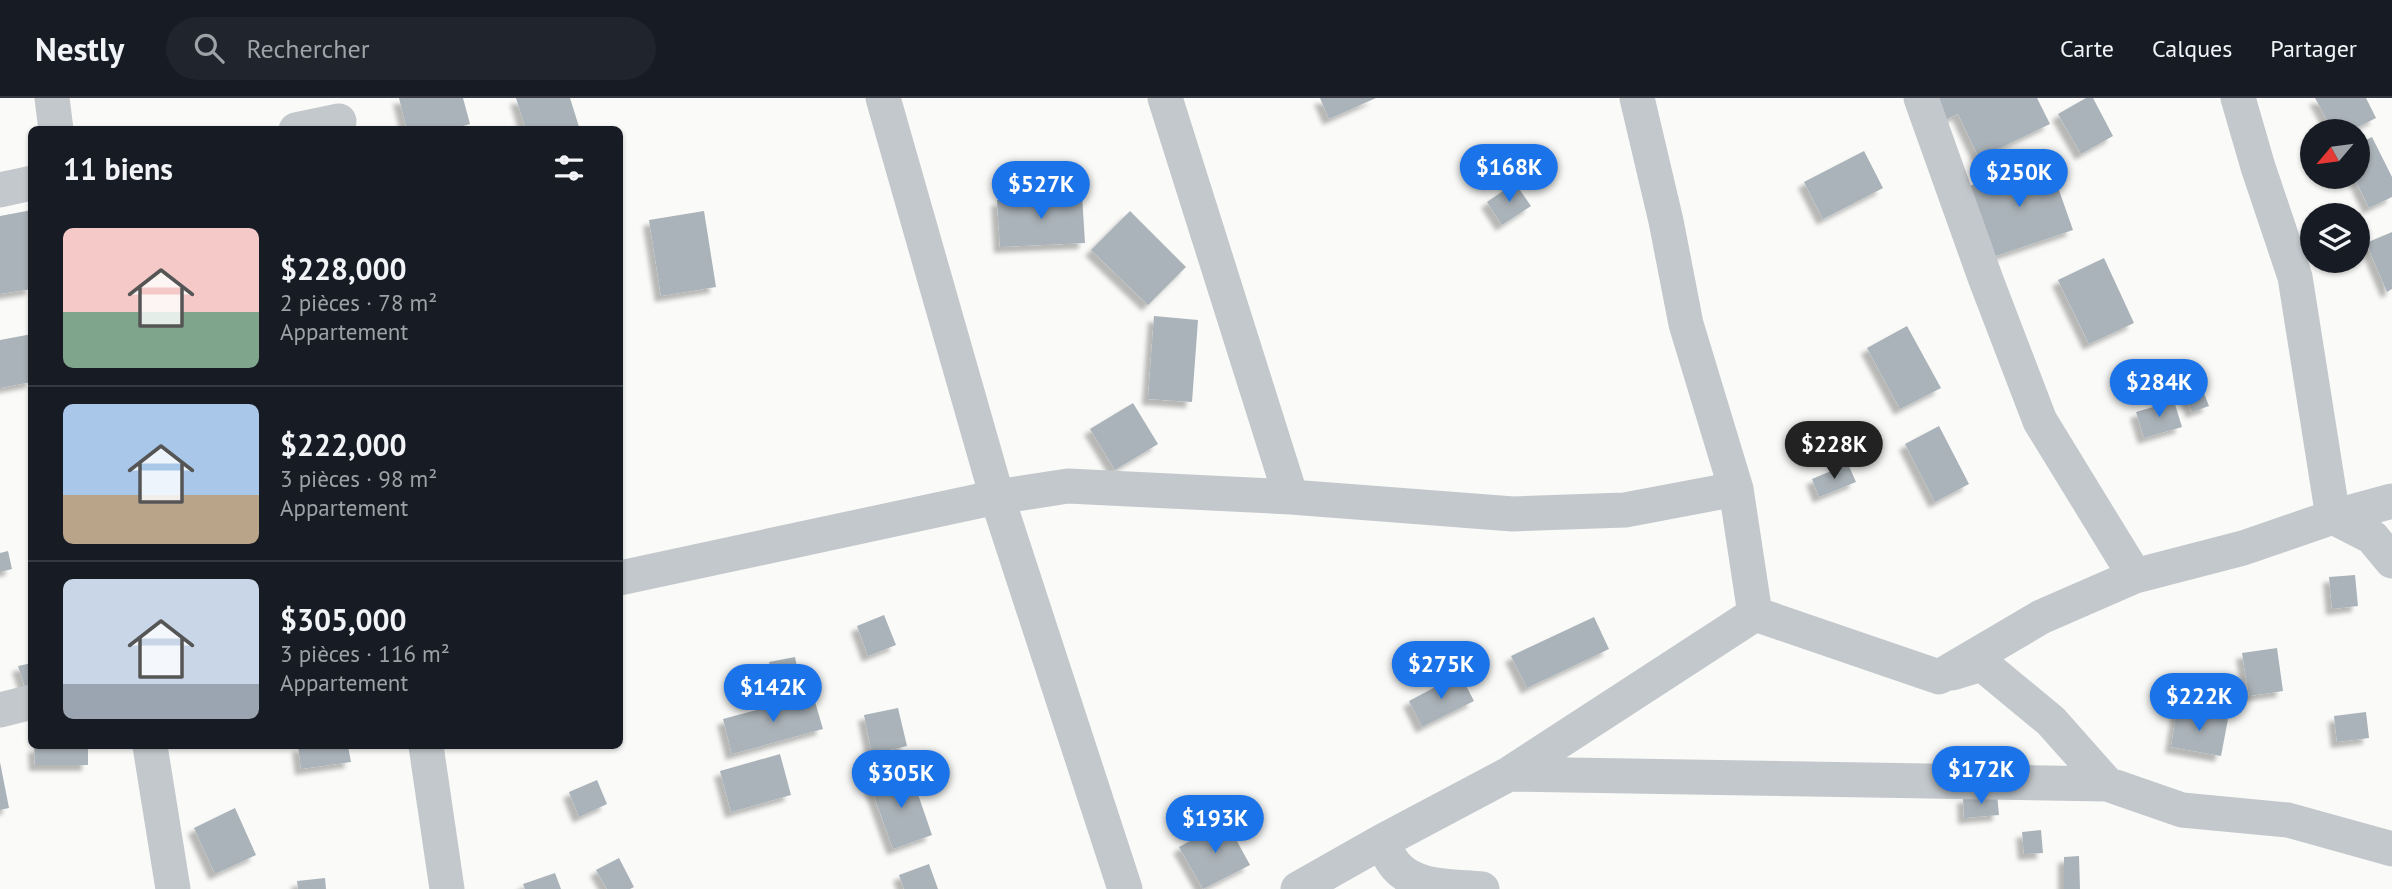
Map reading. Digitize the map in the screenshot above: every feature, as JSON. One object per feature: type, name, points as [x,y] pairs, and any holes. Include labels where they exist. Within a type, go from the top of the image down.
[{"type":"street","points":[[52,98],[56,126]]},
{"type":"street","points":[[883,98],[996,497],[1125,889]]},
{"type":"street","points":[[1165,98],[1291,497]]},
{"type":"street","points":[[1637,98],[1666,221],[1686,324],[1737,489],[1755,614]]},
{"type":"street","points":[[1922,98],[1961,212],[2040,421],[2135,576]]},
{"type":"street","points":[[2238,98],[2295,278],[2333,517]]},
{"type":"street","points":[[308,126],[339,116]]},
{"type":"street","points":[[0,190],[28,184]]},
{"type":"street","points":[[623,577],[996,497],[1068,486],[1291,497],[1513,514],[1625,510],[1737,489]]},
{"type":"street","points":[[1939,677],[2041,618],[2135,576],[2243,548],[2333,517],[2392,501]]},
{"type":"street","points":[[2333,517],[2372,537],[2392,561]]},
{"type":"street","points":[[1755,614],[1939,677],[1983,664],[2051,721],[2107,784]]},
{"type":"street","points":[[1298,889],[1509,774],[1755,614]]},
{"type":"street","points":[[0,710],[28,703]]},
{"type":"street","points":[[150,749],[173,889]]},
{"type":"street","points":[[426,749],[447,889]]},
{"type":"street","points":[[1509,774],[2107,784],[2182,810],[2288,820],[2392,849]]},
{"type":"street","points":[[1381,842],[1397,868],[1412,880],[1460,889],[1482,889]]},
{"type":"building","points":[[399,98],[463,98],[470,124],[463,126],[406,126]]},
{"type":"building","points":[[516,98],[570,98],[579,126],[525,126]]},
{"type":"building","points":[[1320,98],[1376,98],[1329,119]]},
{"type":"building","points":[[1932,98],[2037,98],[2050,124],[1979,158],[1958,114],[1943,121]]},
{"type":"building","points":[[2086,98],[2093,98],[2113,136],[2081,154],[2058,114]]},
{"type":"building","points":[[2315,98],[2366,98],[2376,118],[2370,121],[2326,119]]},
{"type":"building","points":[[2372,137],[2392,177],[2392,197],[2370,208],[2370,203],[2367,203],[2360,189],[2370,189]]},
{"type":"building","points":[[1864,151],[1883,188],[1823,219],[1804,182]]},
{"type":"building","points":[[2048,159],[2073,230],[1990,258],[1966,187]]},
{"type":"building","points":[[1515,183],[1531,206],[1502,225],[1487,202]]},
{"type":"building","points":[[1082,195],[1085,243],[1000,247],[997,200]]},
{"type":"building","points":[[28,211],[28,290],[0,294],[0,216]]},
{"type":"building","points":[[704,211],[716,287],[661,296],[649,220]]},
{"type":"building","points":[[1130,211],[1186,267],[1148,305],[1091,250]]},
{"type":"building","points":[[2392,232],[2392,289],[2387,292],[2370,252],[2370,241]]},
{"type":"building","points":[[2104,258],[2134,323],[2089,344],[2058,280]]},
{"type":"building","points":[[1154,316],[1198,320],[1192,402],[1148,399]]},
{"type":"building","points":[[1907,326],[1941,388],[1900,409],[1867,348]]},
{"type":"building","points":[[28,335],[28,383],[0,388],[0,340]]},
{"type":"building","points":[[2195,371],[2209,406],[2192,412],[2178,377]]},
{"type":"building","points":[[2174,401],[2182,427],[2144,438],[2136,412]]},
{"type":"building","points":[[1133,403],[1158,444],[1115,470],[1090,429]]},
{"type":"building","points":[[1939,426],[1969,484],[1935,502],[1905,444]]},
{"type":"building","points":[[1848,464],[1856,482],[1819,497],[1812,479]]},
{"type":"building","points":[[8,551],[12,569],[0,572],[0,553]]},
{"type":"building","points":[[2355,575],[2358,606],[2332,609],[2329,577]]},
{"type":"building","points":[[884,615],[896,645],[868,656],[857,626]]},
{"type":"building","points":[[1594,617],[1609,649],[1527,688],[1511,656]]},
{"type":"building","points":[[2277,648],[2283,691],[2249,696],[2242,653]]},
{"type":"building","points":[[795,657],[802,691],[777,697],[769,662]]},
{"type":"building","points":[[28,664],[28,696],[18,666]]},
{"type":"building","points":[[1460,674],[1474,701],[1422,727],[1409,701]]},
{"type":"building","points":[[813,695],[823,729],[732,754],[723,719]]},
{"type":"building","points":[[898,708],[907,746],[872,754],[864,715]]},
{"type":"building","points":[[2177,709],[2228,719],[2221,756],[2171,747]]},
{"type":"building","points":[[2366,712],[2369,738],[2337,742],[2334,716]]},
{"type":"building","points":[[34,749],[88,749],[88,765],[35,765]]},
{"type":"building","points":[[298,749],[349,749],[351,762],[301,769]]},
{"type":"building","points":[[780,754],[791,795],[731,812],[720,771]]},
{"type":"building","points":[[0,762],[9,808],[0,810]]},
{"type":"building","points":[[910,771],[932,835],[893,849],[870,785]]},
{"type":"building","points":[[597,780],[607,804],[579,817],[569,792]]},
{"type":"building","points":[[1997,794],[1999,815],[1964,818],[1963,797]]},
{"type":"building","points":[[235,808],[256,855],[215,874],[194,828]]},
{"type":"building","points":[[1226,821],[1250,865],[1203,889],[1179,847]]},
{"type":"building","points":[[2041,830],[2043,853],[2024,854],[2022,832]]},
{"type":"building","points":[[2079,856],[2080,889],[2064,889],[2064,857]]},
{"type":"building","points":[[619,858],[634,887],[607,889],[596,870]]},
{"type":"building","points":[[929,864],[938,889],[904,889],[899,875]]},
{"type":"building","points":[[555,873],[561,889],[525,889],[523,884]]},
{"type":"building","points":[[325,878],[326,889],[298,889],[297,881]]}]
